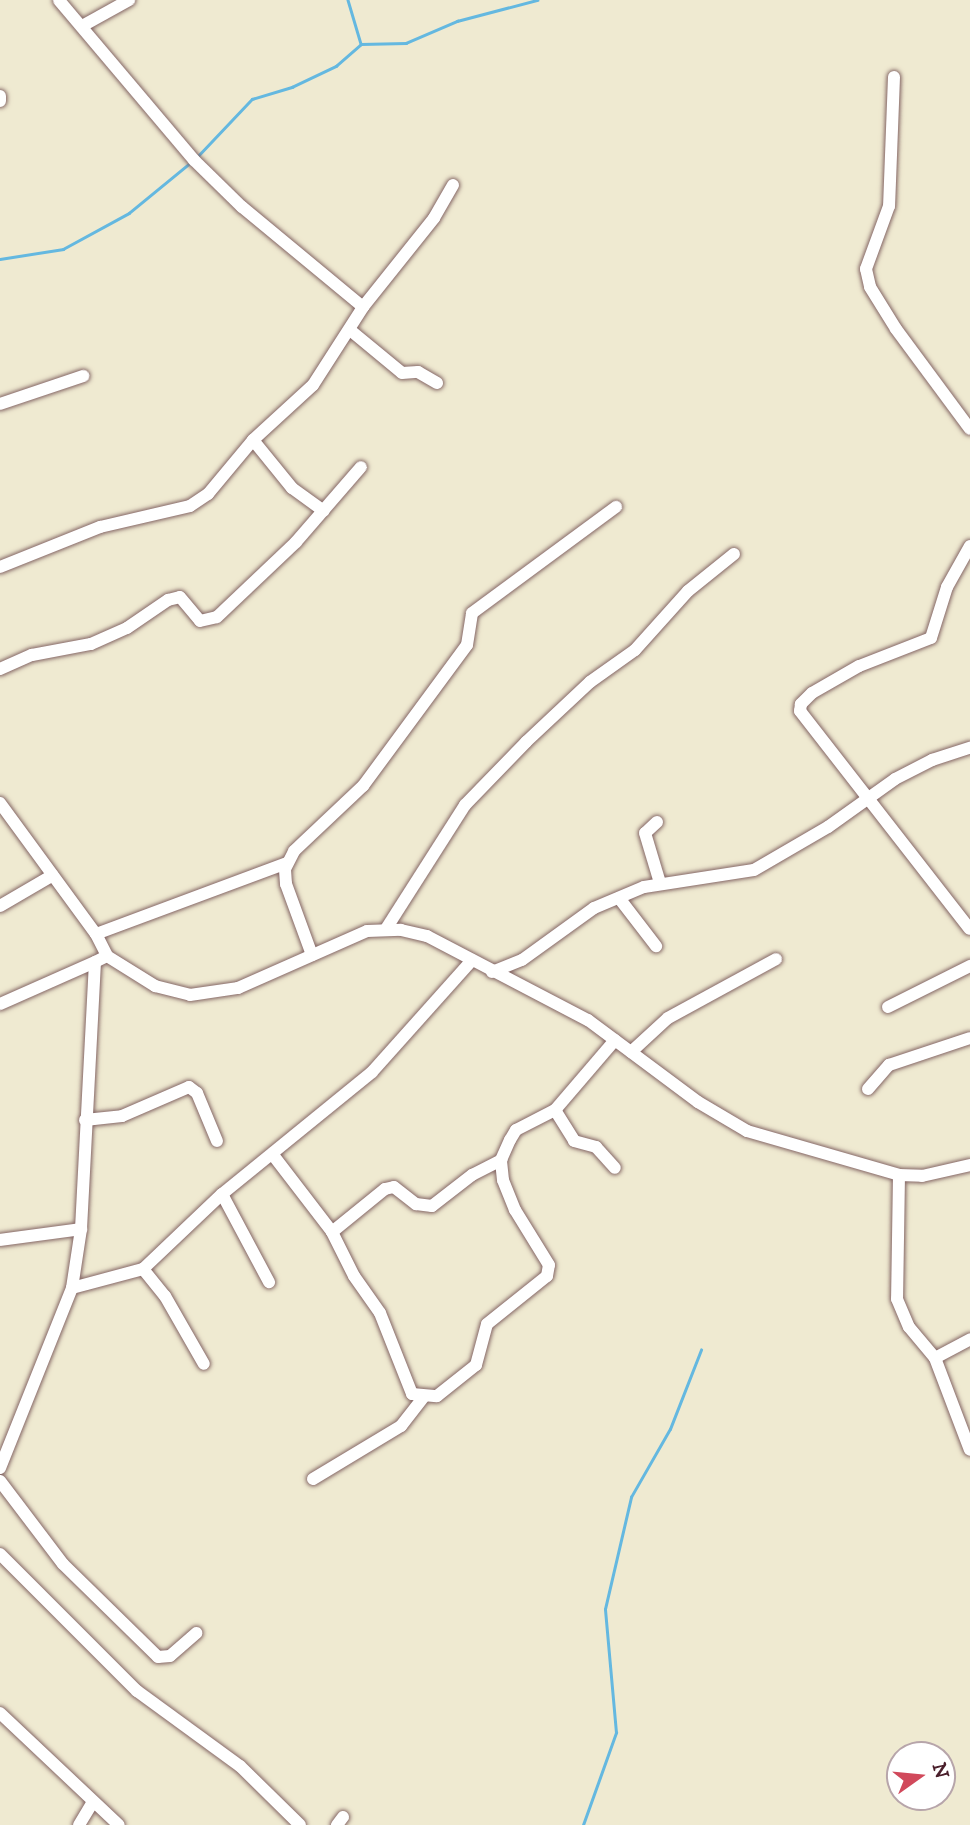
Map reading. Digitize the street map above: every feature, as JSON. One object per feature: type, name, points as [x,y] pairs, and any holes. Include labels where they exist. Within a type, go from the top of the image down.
[{"type":"street","points":[[59,0],[212,178],[363,307]]},
{"type":"street","points":[[82,26],[129,0]]},
{"type":"street","points":[[894,77],[889,206],[874,236],[868,278],[896,329],[970,429]]},
{"type":"street","points":[[0,567],[100,527],[190,506],[208,494],[253,440],[313,385],[363,307],[433,218],[453,185]]},
{"type":"street","points":[[350,330],[402,373],[418,372],[437,383]]},
{"type":"street","points":[[0,404],[83,376]]},
{"type":"street","points":[[253,440],[292,488],[324,511]]},
{"type":"street","points":[[0,669],[32,654],[91,644],[127,628],[168,600],[180,597],[200,621],[217,617],[324,511],[361,467]]},
{"type":"street","points":[[96,934],[287,863],[362,786],[467,645],[471,614],[616,507]]},
{"type":"street","points":[[970,546],[947,587],[931,638],[859,666],[801,704],[800,712],[871,797],[970,928]]},
{"type":"street","points":[[386,929],[459,811],[519,748],[590,682],[635,650],[688,592],[734,554]]},
{"type":"street","points":[[492,972],[522,960],[583,915],[618,898],[660,883],[754,870],[932,760],[970,748]]},
{"type":"street","points":[[0,1468],[72,1288],[81,1229],[85,1120],[101,959],[96,934],[3,812]]},
{"type":"street","points":[[657,822],[645,833],[660,883]]},
{"type":"street","points":[[287,863],[286,884],[312,955]]},
{"type":"street","points":[[0,906],[53,875]]},
{"type":"street","points":[[618,898],[656,946]]},
{"type":"street","points":[[101,959],[155,986],[190,995],[238,988],[367,932],[386,929],[427,936],[588,1020],[698,1102],[747,1131],[899,1175],[922,1176],[970,1165]]},
{"type":"street","points":[[0,1004],[101,959]]},
{"type":"street","points":[[631,1052],[668,1018],[776,959]]},
{"type":"street","points":[[72,1288],[143,1269],[222,1194],[372,1072],[472,960]]},
{"type":"street","points":[[888,1007],[970,966]]},
{"type":"street","points":[[868,1089],[889,1065],[970,1038]]},
{"type":"street","points":[[332,1231],[385,1189],[394,1187],[416,1204],[432,1206],[472,1175],[501,1160],[516,1130],[555,1110],[615,1040]]},
{"type":"street","points":[[85,1120],[122,1116],[189,1087],[197,1093],[217,1141]]},
{"type":"street","points":[[555,1110],[574,1141],[596,1147],[615,1168]]},
{"type":"street","points":[[273,1155],[332,1231],[354,1276],[380,1314],[402,1377],[412,1394],[423,1398]]},
{"type":"street","points":[[313,1479],[401,1426],[423,1398],[455,1385],[476,1365],[487,1324],[547,1276],[550,1265],[515,1210],[501,1160]]},
{"type":"street","points":[[899,1175],[897,1299],[909,1327],[935,1358],[970,1450]]},
{"type":"street","points":[[222,1194],[270,1282]]},
{"type":"street","points":[[0,1240],[81,1229]]},
{"type":"street","points":[[143,1269],[164,1296],[204,1364]]},
{"type":"street","points":[[935,1358],[970,1339]]},
{"type":"street","points":[[0,1481],[63,1564],[158,1657],[170,1656],[196,1633]]},
{"type":"street","points":[[0,1555],[137,1691],[240,1766],[300,1825]]},
{"type":"street","points":[[0,1713],[119,1825]]},
{"type":"street","points":[[79,1825],[93,1802]]},
{"type":"waterway","points":[[348,0],[361,44]]},
{"type":"waterway","points":[[196,158],[252,99],[292,87],[336,66],[361,44],[406,43],[457,21],[537,0]]},
{"type":"waterway","points":[[0,259],[63,249],[129,213],[191,162]]},
{"type":"waterway","points":[[583,1825],[616,1733],[605,1609],[631,1497],[670,1429],[701,1350]]}]
